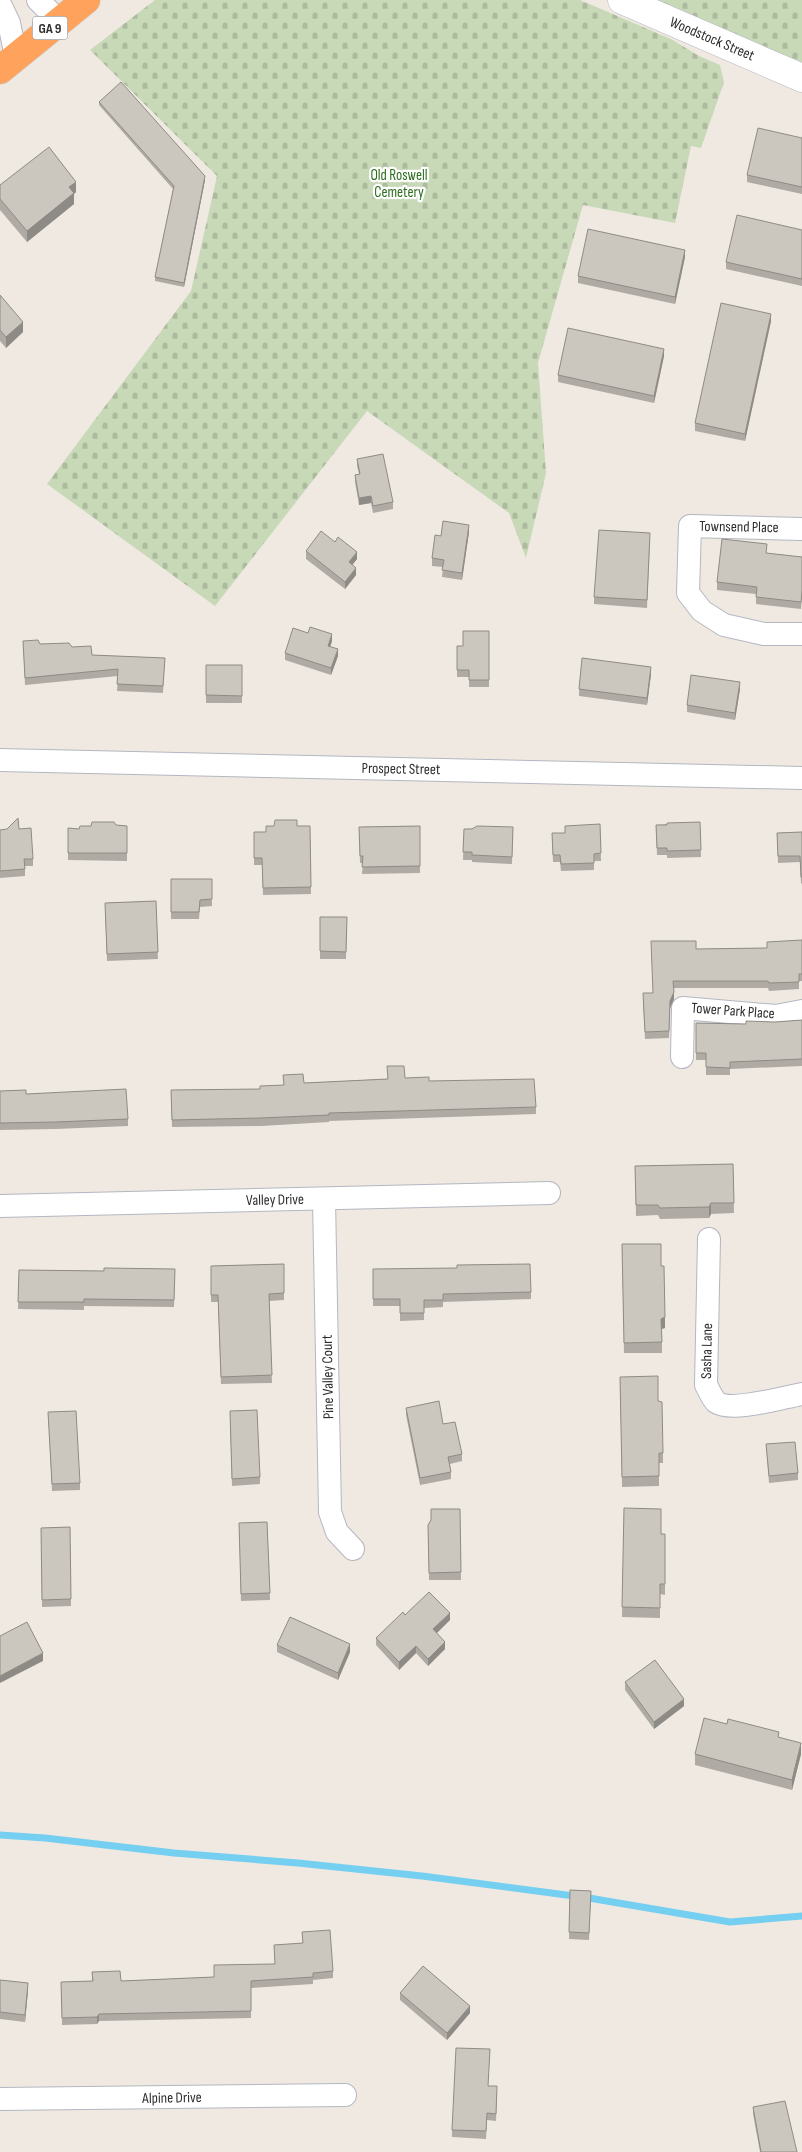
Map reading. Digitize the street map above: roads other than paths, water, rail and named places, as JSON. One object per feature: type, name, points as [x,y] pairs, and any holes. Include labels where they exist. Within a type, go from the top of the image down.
[{"type":"highway","name":"GA 9","points":[[8,63],[86,0]]},
{"type":"street","points":[[38,0],[59,21]]},
{"type":"street","name":"Woodstock Street","points":[[622,0],[802,78]]},
{"type":"street","points":[[0,4],[8,23],[8,63]]},
{"type":"street","name":"Townsend Place","points":[[802,529],[690,526],[688,593],[702,612],[724,625],[764,634],[802,634]]},
{"type":"street","name":"Prospect Street","points":[[0,760],[802,778]]},
{"type":"street","name":"Tower Park Place","points":[[682,1057],[682,1008],[776,1016],[802,1011]]},
{"type":"street","name":"Valley Drive","points":[[0,1206],[549,1193]]},
{"type":"street","name":"Pine Valley Court","points":[[324,1198],[330,1512],[337,1532],[353,1549]]},
{"type":"street","name":"Sasha Lane","points":[[709,1239],[706,1385],[716,1401],[726,1406],[738,1406],[802,1394]]},
{"type":"street","name":"Alpine Drive","points":[[0,2100],[345,2095]]},
{"type":"waterway","points":[[0,1835],[422,1876],[589,1898],[730,1922],[802,1916]]},
{"type":"park label","name":"Old Roswell Cemetery","points":[[399,184]]}]
